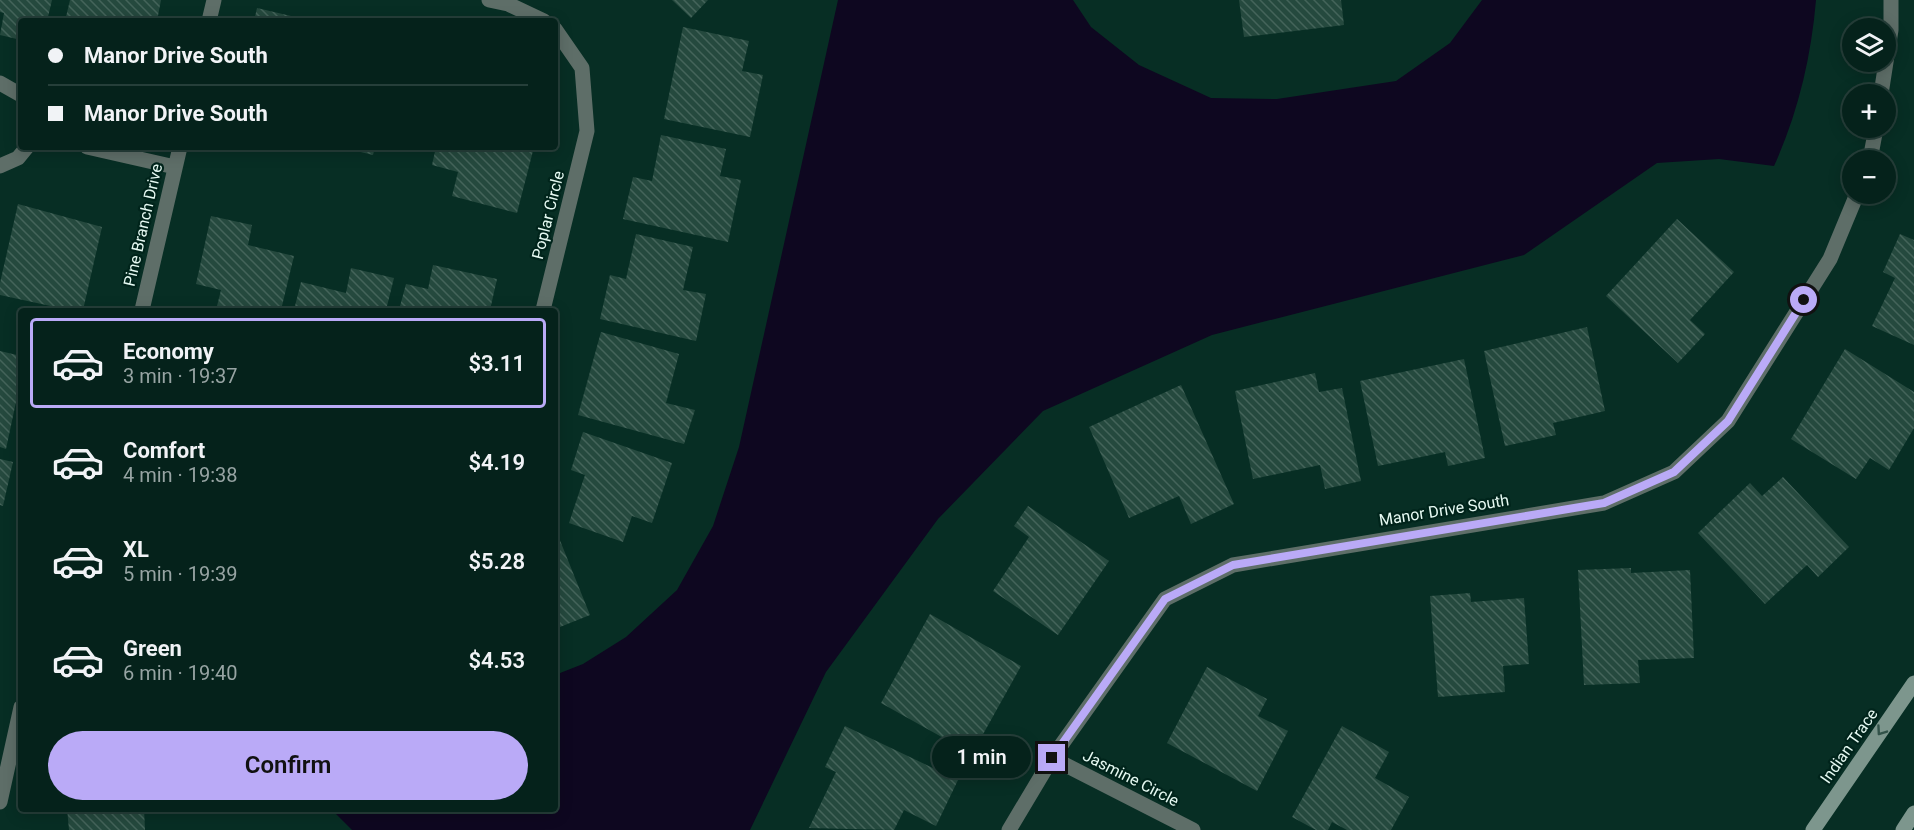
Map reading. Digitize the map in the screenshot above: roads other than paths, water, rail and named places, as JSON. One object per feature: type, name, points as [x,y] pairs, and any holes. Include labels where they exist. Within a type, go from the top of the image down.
[{"type":"main road","name":"Indian Trace","points":[[1813,830],[1914,682]]},
{"type":"main road","points":[[1903,830],[1914,813]]},
{"type":"street","points":[[210,18],[214,0]]},
{"type":"street","points":[[489,0],[508,4],[538,18]]},
{"type":"street","points":[[1883,84],[1891,30],[1891,0]]},
{"type":"street","name":"Poplar Circle","points":[[543,308],[587,131],[582,68],[558,33]]},
{"type":"street","points":[[0,83],[18,93]]},
{"type":"street","points":[[0,166],[18,158],[25,150]]},
{"type":"street","points":[[100,150],[175,167]]},
{"type":"street","name":"Pine Branch Drive","points":[[142,308],[179,150]]},
{"type":"street","name":"Manor Drive South","points":[[1009,830],[1052,758],[1165,599],[1233,565],[1604,503],[1674,472],[1728,421],[1830,259],[1853,204]]},
{"type":"street","points":[[0,802],[18,721]]},
{"type":"street","name":"Jasmine Circle","points":[[1052,758],[1193,830]]}]
